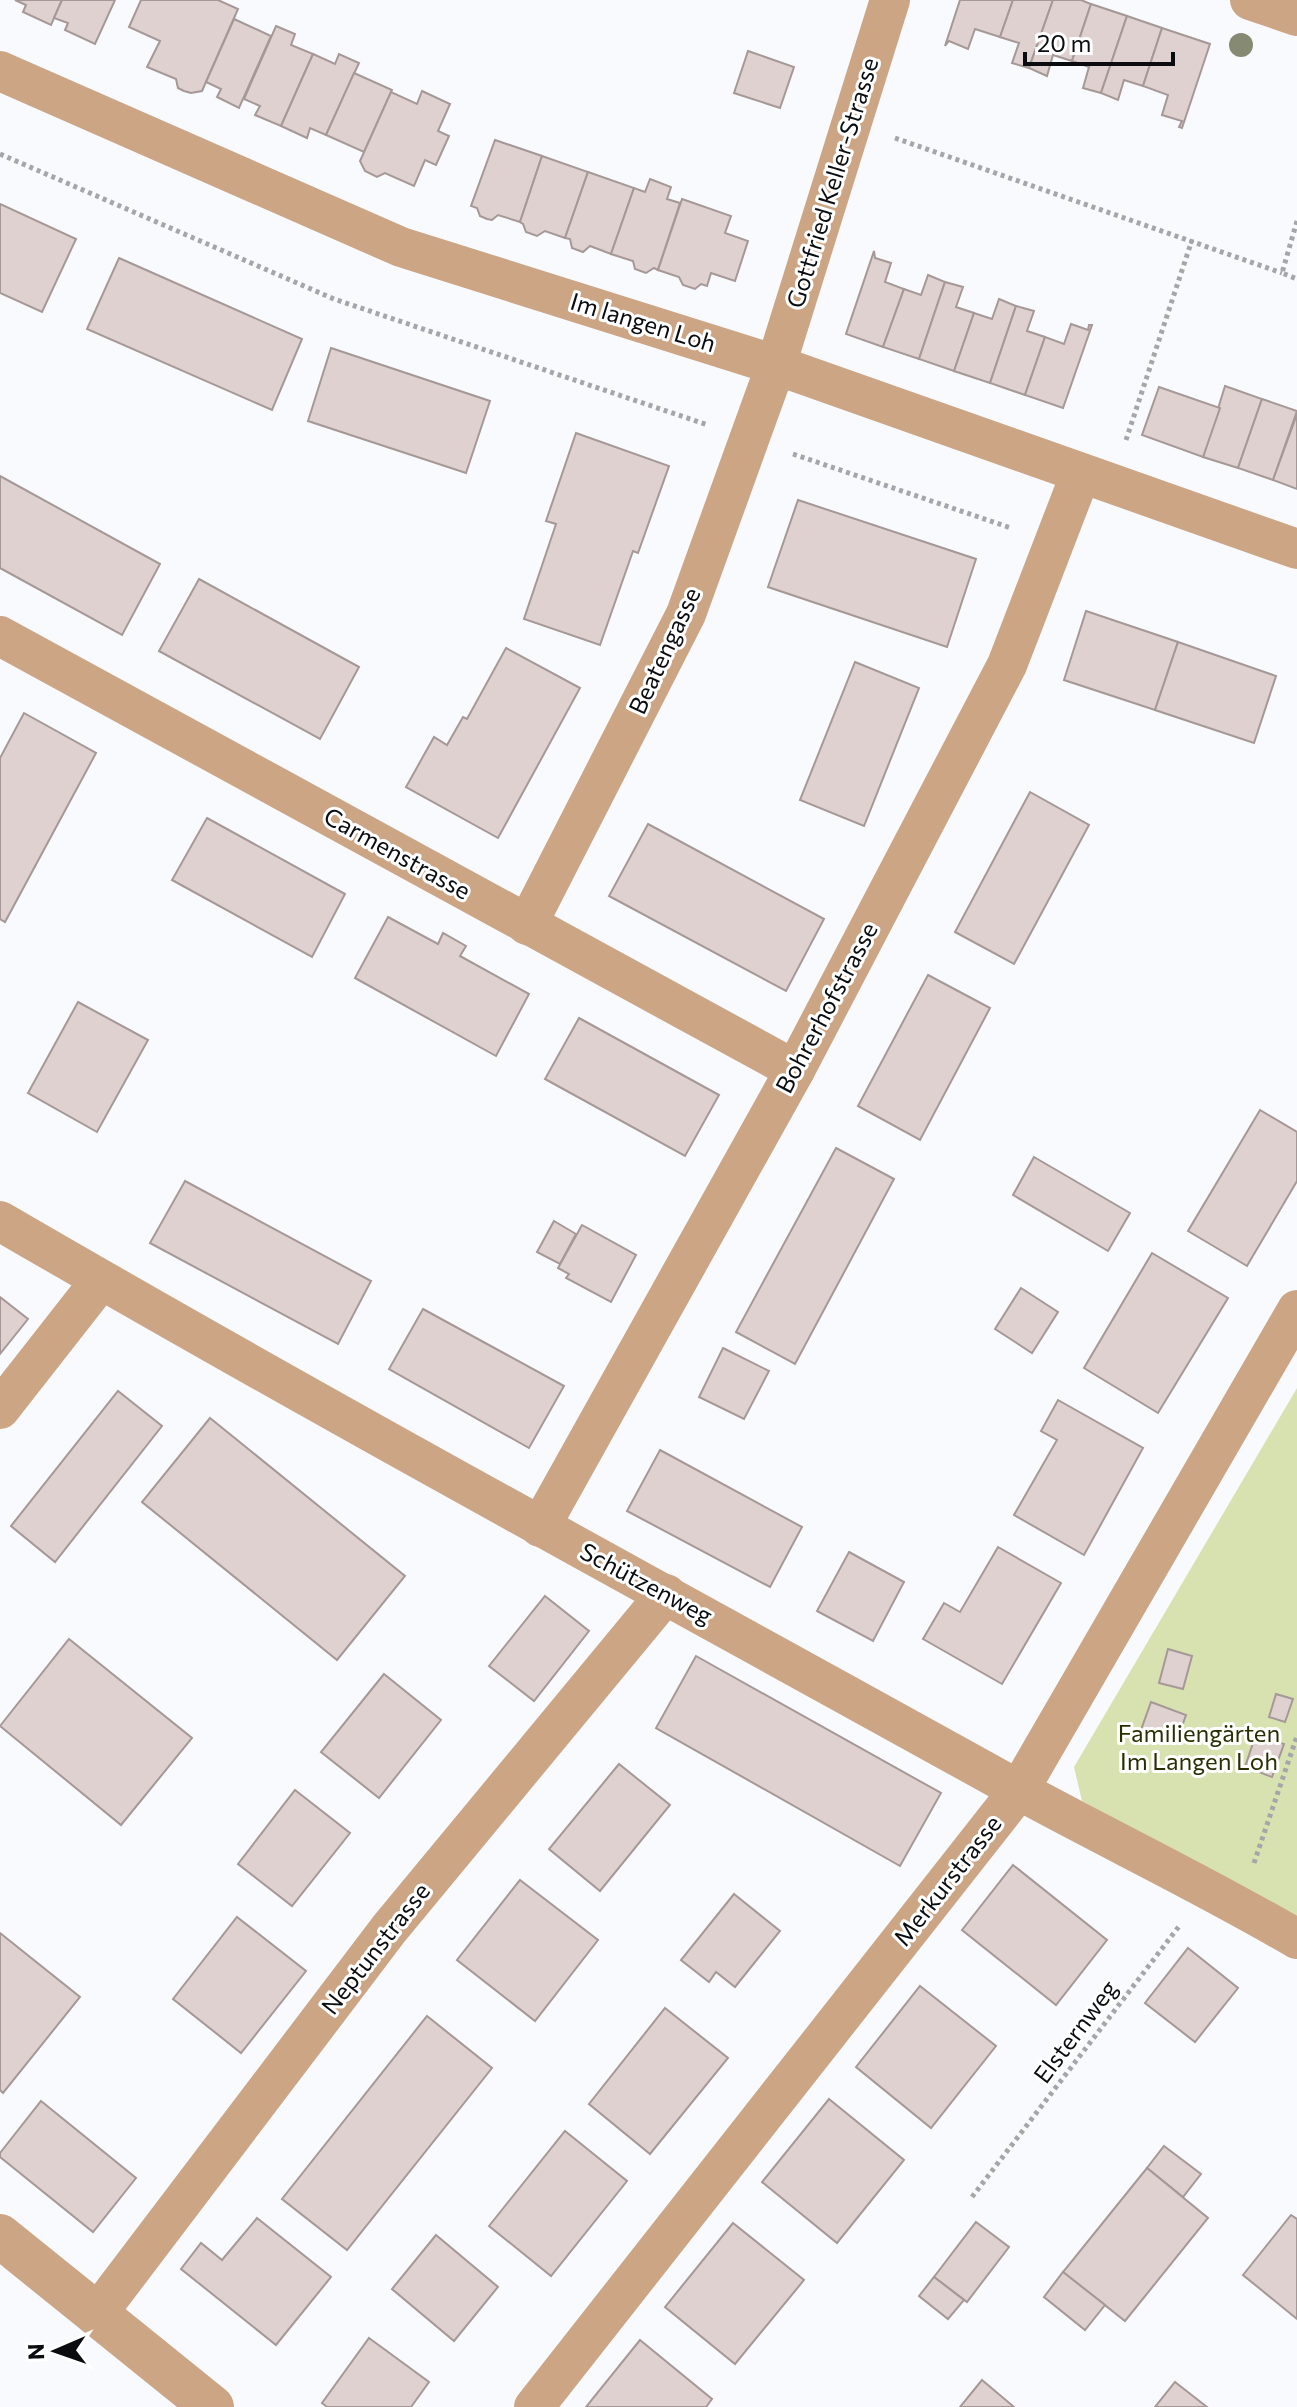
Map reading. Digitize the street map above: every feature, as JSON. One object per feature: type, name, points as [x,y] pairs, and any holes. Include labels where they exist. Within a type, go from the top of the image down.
[{"type":"street","name":"Gottfried Keller-Strasse","points":[[776,365],[890,0]]},
{"type":"street","points":[[1250,0],[1297,16]]},
{"type":"street","name":"Im langen Loh","points":[[0,71],[401,247],[776,365],[1297,549]]},
{"type":"street","name":"Beatengasse","points":[[527,925],[686,614],[776,365]]},
{"type":"street","name":"Bohrerhofstrasse","points":[[540,1527],[795,1070],[1007,665],[1054,543],[1096,478]]},
{"type":"street","name":"Carmenstrasse","points":[[0,637],[795,1070]]},
{"type":"street","name":"Schützenweg","points":[[0,1221],[540,1527],[1297,1939]]},
{"type":"street","points":[[0,1409],[101,1280]]},
{"type":"street","name":"Merkurstrasse","points":[[534,2407],[1019,1790],[1297,1310]]},
{"type":"street","name":"Neptunstrasse","points":[[97,2314],[389,1929],[666,1594]]},
{"type":"street","points":[[0,2236],[212,2407]]},
{"type":"path","points":[[853,122],[1297,279]]},
{"type":"path","points":[[0,154],[334,299],[1054,543]]},
{"type":"path","points":[[1282,273],[1297,221]]},
{"type":"path","points":[[1096,478],[1192,240]]},
{"type":"path","name":"Elsternweg","points":[[972,2197],[1224,1897],[1297,1736]]},
{"type":"green space","name":"Familiengärten Im Langen Loh","points":[[1297,1388],[1297,1919],[1082,1801],[1074,1767]]},
{"type":"building","points":[[15,0],[62,0],[51,25],[23,12],[26,5]]},
{"type":"building","points":[[62,0],[115,0],[95,44],[65,30],[68,23],[54,18]]},
{"type":"building","points":[[141,0],[218,0],[238,9],[202,91],[184,91],[178,88],[176,79],[147,67],[160,41],[129,27]]},
{"type":"building","points":[[960,0],[1013,0],[1000,37],[975,29],[968,49],[949,41],[945,46]]},
{"type":"building","points":[[1013,0],[1053,0],[1029,68],[1012,63],[1019,43],[1000,37]]},
{"type":"building","points":[[1053,0],[1081,0],[1091,4],[1072,61],[1053,55],[1047,76],[1029,68]]},
{"type":"building","points":[[1091,4],[1127,16],[1101,93],[1083,88],[1089,67],[1072,61]]},
{"type":"building","points":[[1127,16],[1162,28],[1143,86],[1124,80],[1118,100],[1101,93]]},
{"type":"building","points":[[234,19],[271,36],[239,108],[217,97],[221,89],[206,82]]},
{"type":"building","points":[[276,26],[295,34],[291,45],[313,54],[281,126],[255,115],[260,106],[244,99]]},
{"type":"building","points":[[1162,28],[1210,44],[1182,128],[1179,127],[1182,121],[1162,115],[1168,95],[1143,86]]},
{"type":"building","points":[[748,51],[794,67],[780,108],[734,93]]},
{"type":"building","points":[[313,54],[335,64],[339,54],[359,63],[326,135],[310,128],[307,138],[281,126]]},
{"type":"building","points":[[354,73],[392,90],[364,152],[326,135]]},
{"type":"building","points":[[422,91],[450,104],[438,131],[449,136],[436,165],[425,160],[414,186],[385,173],[377,177],[365,171],[360,161],[391,92],[417,104]]},
{"type":"building","points":[[495,140],[542,156],[520,222],[498,215],[492,220],[487,219],[471,206]]},
{"type":"building","points":[[542,156],[588,172],[565,238],[545,231],[537,236],[526,232],[520,222]]},
{"type":"building","points":[[588,172],[634,188],[611,254],[590,246],[583,252],[572,248],[570,239],[565,238]]},
{"type":"building","points":[[650,179],[671,187],[667,199],[680,203],[658,270],[654,268],[646,273],[635,269],[633,261],[611,254],[634,188],[645,192]]},
{"type":"building","points":[[682,199],[731,216],[725,233],[748,241],[735,281],[711,273],[707,286],[701,284],[695,289],[683,285],[679,277],[658,270]]},
{"type":"building","points":[[0,204],[76,239],[42,312],[0,293]]},
{"type":"building","points":[[874,251],[875,258],[891,263],[885,282],[904,289],[883,347],[846,334]]},
{"type":"building","points":[[119,258],[302,339],[272,410],[87,329]]},
{"type":"building","points":[[928,275],[945,282],[919,359],[883,347],[904,289],[921,295]]},
{"type":"building","points":[[945,282],[963,287],[956,307],[974,313],[954,371],[919,359]]},
{"type":"building","points":[[999,299],[1016,306],[990,383],[954,371],[974,313],[992,319]]},
{"type":"building","points":[[1016,306],[1034,311],[1027,331],[1045,337],[1025,395],[990,383]]},
{"type":"building","points":[[1071,324],[1088,330],[1092,325],[1063,408],[1025,395],[1045,337],[1064,344]]},
{"type":"building","points":[[331,348],[490,401],[466,473],[308,421]]},
{"type":"building","points":[[1225,386],[1262,399],[1238,468],[1203,457]]},
{"type":"building","points":[[1159,387],[1220,408],[1203,457],[1142,435]]},
{"type":"building","points":[[1262,399],[1297,411],[1273,480],[1238,468]]},
{"type":"building","points":[[1297,414],[1297,489],[1273,480]]},
{"type":"building","points":[[576,433],[669,466],[638,553],[633,551],[600,645],[524,619],[556,524],[546,521]]},
{"type":"building","points":[[0,476],[160,564],[122,635],[0,568]]},
{"type":"building","points":[[798,500],[976,559],[947,647],[768,587]]},
{"type":"building","points":[[199,579],[359,667],[320,739],[159,651]]},
{"type":"building","points":[[1086,611],[1178,642],[1155,710],[1064,680]]},
{"type":"building","points":[[1178,642],[1276,676],[1254,743],[1155,710]]},
{"type":"building","points":[[506,648],[580,688],[498,838],[406,787],[434,737],[447,745],[463,717],[467,719]]},
{"type":"building","points":[[855,662],[919,688],[864,826],[800,800]]},
{"type":"building","points":[[24,713],[96,753],[5,922],[0,919],[0,758]]},
{"type":"building","points":[[1030,792],[1089,825],[1014,964],[955,932]]},
{"type":"building","points":[[207,818],[345,894],[312,957],[172,880]]},
{"type":"building","points":[[648,824],[824,919],[786,991],[609,896]]},
{"type":"building","points":[[388,917],[438,944],[443,933],[466,946],[460,956],[529,994],[496,1056],[355,978]]},
{"type":"building","points":[[928,975],[990,1008],[920,1140],[858,1106]]},
{"type":"building","points":[[78,1002],[148,1040],[97,1132],[28,1093]]},
{"type":"building","points":[[579,1018],[719,1095],[685,1156],[545,1079]]},
{"type":"building","points":[[1260,1110],[1297,1132],[1297,1181],[1247,1266],[1188,1231]]},
{"type":"building","points":[[836,1148],[894,1179],[795,1364],[736,1332]]},
{"type":"building","points":[[1034,1157],[1130,1213],[1108,1251],[1013,1195]]},
{"type":"building","points":[[185,1181],[371,1281],[338,1344],[150,1243]]},
{"type":"building","points":[[554,1221],[576,1234],[560,1264],[537,1252]]},
{"type":"building","points":[[582,1225],[636,1255],[611,1302],[566,1278],[569,1274],[558,1268]]},
{"type":"building","points":[[1152,1253],[1228,1298],[1158,1413],[1084,1368]]},
{"type":"building","points":[[1021,1288],[1058,1312],[1032,1353],[995,1329]]},
{"type":"building","points":[[0,1297],[28,1319],[0,1354]]},
{"type":"building","points":[[423,1309],[564,1386],[529,1448],[389,1369]]},
{"type":"building","points":[[723,1348],[769,1371],[744,1419],[699,1397]]},
{"type":"building","points":[[118,1391],[162,1426],[55,1562],[11,1526]]},
{"type":"building","points":[[1058,1400],[1143,1448],[1084,1555],[1014,1515],[1057,1440],[1041,1431]]},
{"type":"building","points":[[210,1418],[405,1576],[337,1660],[142,1502]]},
{"type":"building","points":[[660,1450],[802,1527],[770,1587],[627,1511]]},
{"type":"building","points":[[998,1547],[1061,1583],[1002,1684],[923,1639],[944,1603],[960,1612]]},
{"type":"building","points":[[849,1552],[904,1582],[873,1641],[817,1611]]},
{"type":"building","points":[[545,1596],[589,1631],[534,1701],[489,1666]]},
{"type":"building","points":[[69,1639],[192,1738],[121,1825],[0,1726]]},
{"type":"building","points":[[1168,1649],[1192,1656],[1183,1689],[1159,1683]]},
{"type":"building","points":[[696,1656],[941,1793],[900,1866],[656,1728]]},
{"type":"building","points":[[384,1674],[441,1720],[379,1798],[321,1752]]},
{"type":"building","points":[[1276,1694],[1293,1699],[1285,1722],[1269,1717]]},
{"type":"building","points":[[1151,1702],[1186,1715],[1176,1743],[1141,1730]]},
{"type":"building","points":[[1256,1734],[1284,1744],[1272,1777],[1245,1767]]},
{"type":"building","points":[[619,1764],[670,1805],[600,1891],[549,1849]]},
{"type":"building","points":[[295,1790],[350,1833],[292,1906],[238,1864]]},
{"type":"building","points":[[1013,1865],[1107,1940],[1056,2005],[962,1930]]},
{"type":"building","points":[[520,1880],[598,1940],[535,2021],[457,1960]]},
{"type":"building","points":[[734,1894],[780,1931],[735,1987],[716,1972],[709,1982],[681,1960]]},
{"type":"building","points":[[237,1917],[306,1971],[241,2053],[173,1999]]},
{"type":"building","points":[[0,1933],[80,1997],[3,2093],[0,2090]]},
{"type":"building","points":[[1188,1948],[1238,1988],[1195,2042],[1145,2003]]},
{"type":"building","points":[[920,1986],[996,2046],[931,2128],[856,2067]]},
{"type":"building","points":[[665,2008],[728,2058],[650,2154],[589,2104]]},
{"type":"building","points":[[427,2016],[492,2068],[347,2250],[282,2199]]},
{"type":"building","points":[[829,2099],[904,2160],[837,2243],[762,2182]]},
{"type":"building","points":[[41,2101],[136,2178],[93,2232],[0,2157]]},
{"type":"building","points":[[565,2131],[627,2181],[551,2276],[489,2226]]},
{"type":"building","points":[[1164,2146],[1201,2174],[1183,2197],[1147,2168]]},
{"type":"building","points":[[1147,2168],[1208,2218],[1125,2321],[1063,2272]]},
{"type":"building","points":[[1291,2215],[1297,2219],[1297,2319],[1243,2275]]},
{"type":"building","points":[[257,2218],[331,2277],[276,2345],[181,2269],[201,2243],[222,2260]]},
{"type":"building","points":[[976,2222],[1009,2247],[967,2302],[934,2277]]},
{"type":"building","points":[[733,2223],[804,2280],[735,2364],[665,2307]]},
{"type":"building","points":[[436,2235],[498,2287],[454,2341],[392,2289]]},
{"type":"building","points":[[1063,2272],[1105,2305],[1085,2330],[1044,2297]]},
{"type":"building","points":[[934,2277],[964,2300],[948,2319],[919,2296]]},
{"type":"building","points":[[369,2338],[429,2382],[411,2407],[327,2407],[322,2403]]},
{"type":"building","points":[[640,2340],[712,2399],[706,2407],[586,2407]]},
{"type":"building","points":[[982,2380],[1014,2407],[960,2407]]},
{"type":"building","points":[[1175,2382],[1207,2407],[1155,2407]]}]
